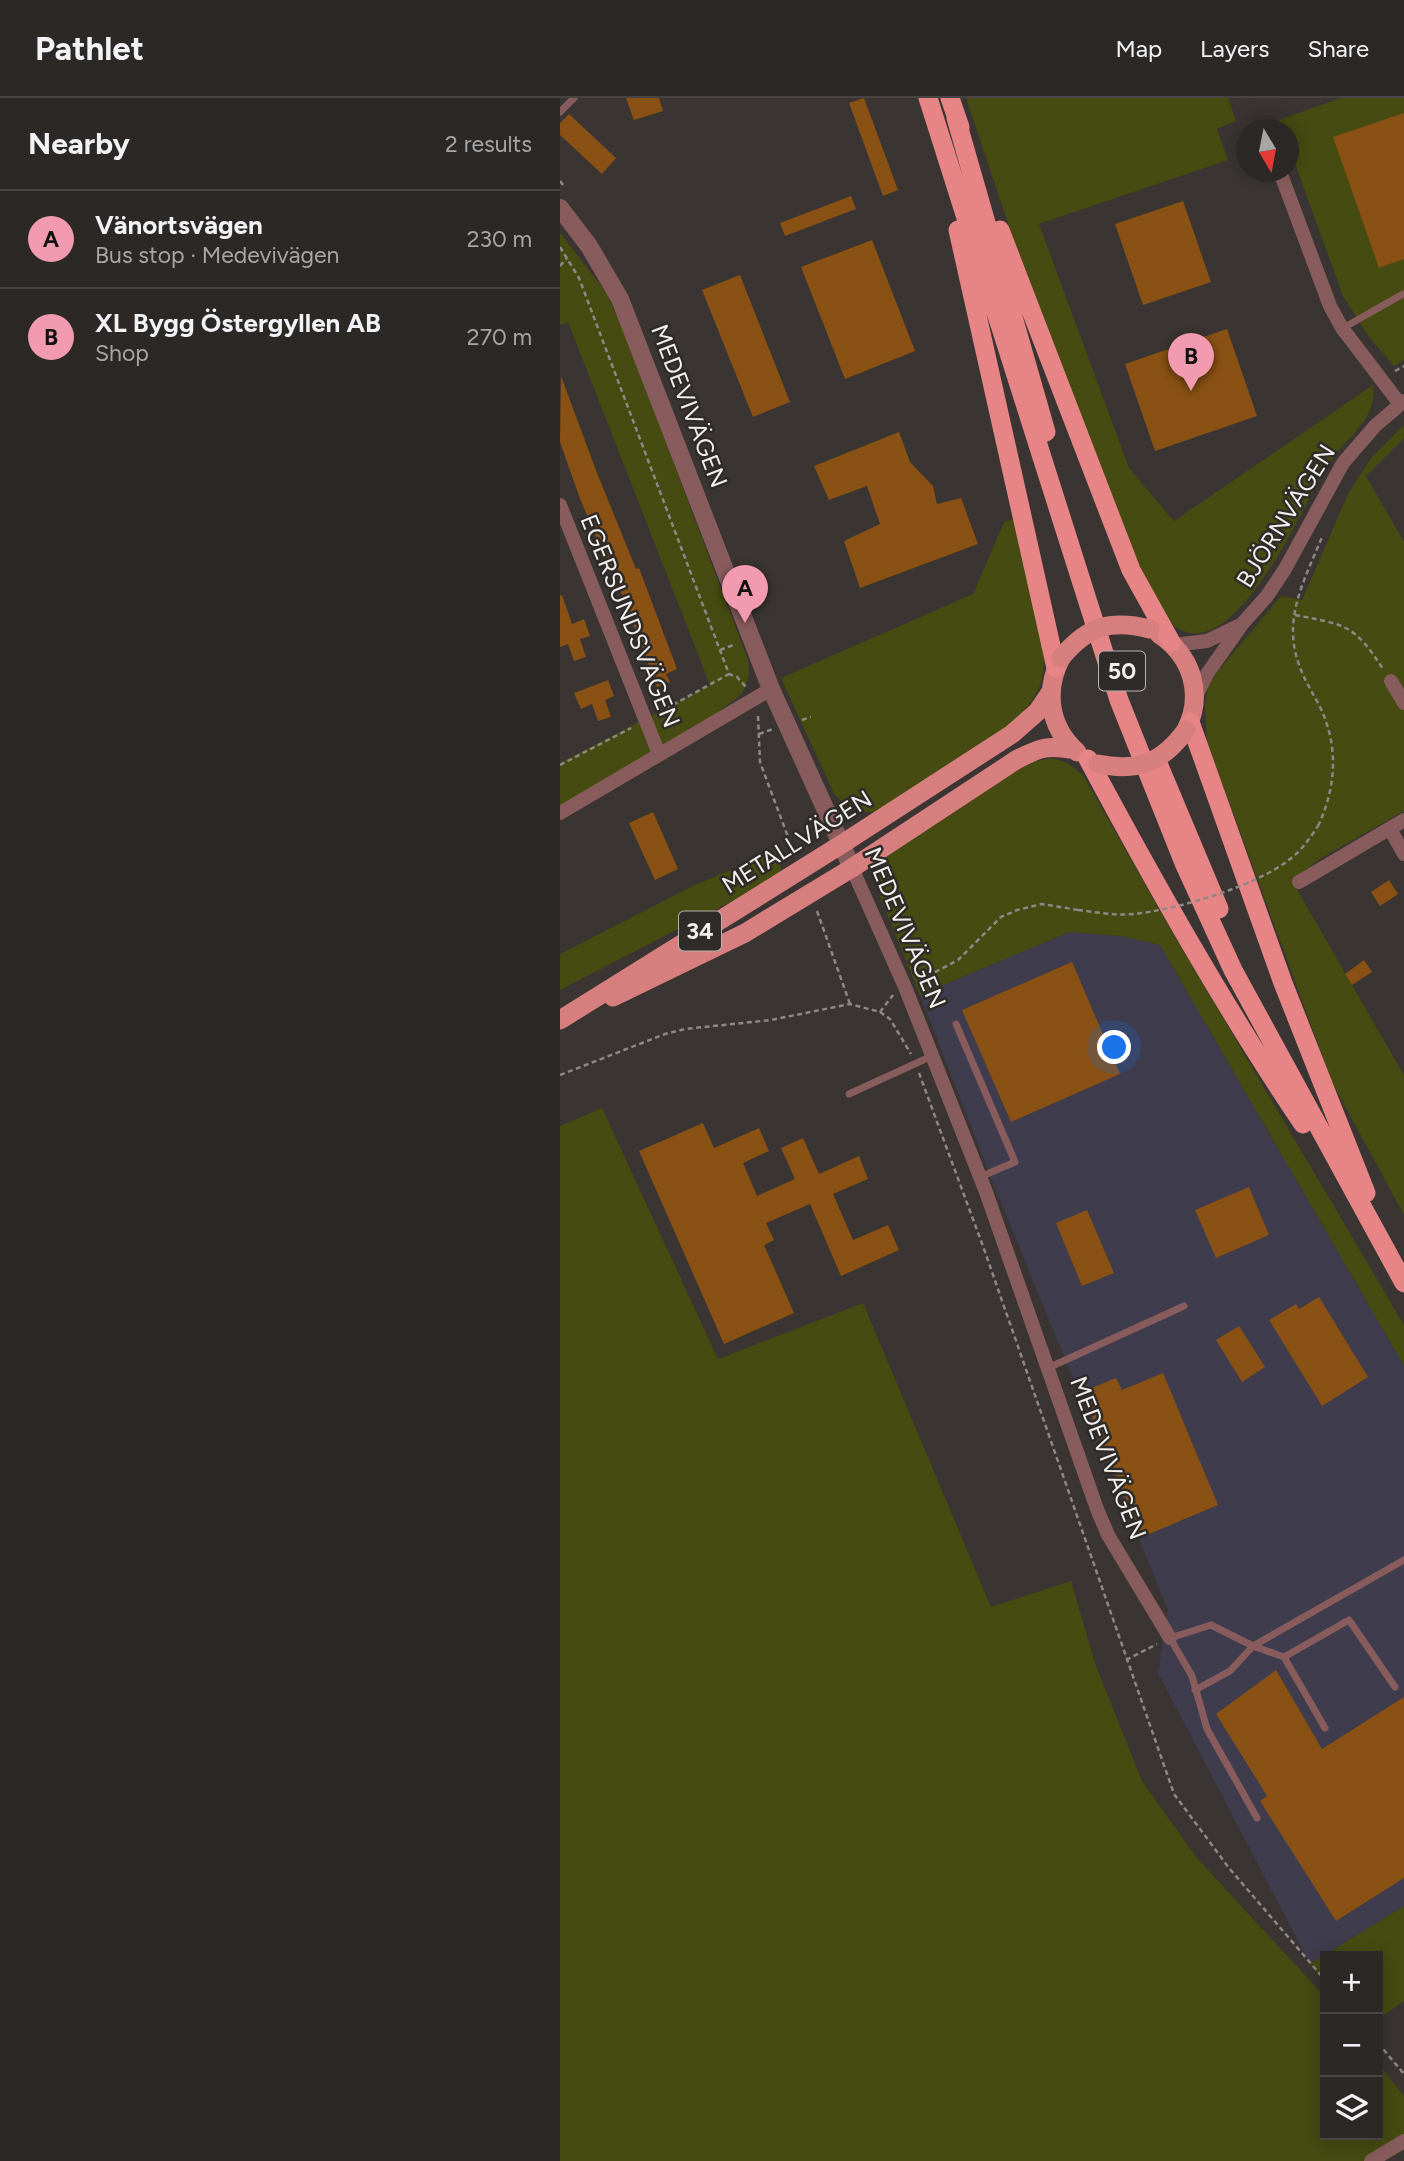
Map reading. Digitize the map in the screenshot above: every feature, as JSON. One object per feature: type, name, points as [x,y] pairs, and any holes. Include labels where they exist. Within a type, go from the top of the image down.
[{"type":"highway","name":"50","points":[[950,98],[1068,508],[1130,696],[1242,965],[1404,1283]]},
{"type":"highway","name":"50","points":[[930,105],[1119,700],[1184,863],[1233,970],[1360,1195],[1404,1259]]},
{"type":"highway","points":[[930,105],[1058,663]]},
{"type":"highway","points":[[957,118],[1126,558],[1173,644]]},
{"type":"highway","points":[[1188,726],[1360,1195]]},
{"type":"highway","points":[[1087,758],[1144,863],[1254,1051],[1360,1195]]},
{"type":"main road","points":[[1058,663],[1074,642],[1091,631],[1110,625],[1131,624],[1150,629],[1173,644],[1190,670],[1195,699],[1188,726]]},
{"type":"main road","name":"34","points":[[1058,663],[1050,693],[1056,725],[1064,738],[1087,758],[1118,768],[1139,766],[1158,759],[1174,747],[1188,726]]},
{"type":"main road","name":"METALLVÄGEN","points":[[560,1020],[1012,734],[1037,712],[1050,693]]},
{"type":"main road","name":"METALLVÄGEN","points":[[560,1020],[666,974],[745,933],[852,868],[1035,750],[1052,746],[1087,758]]},
{"type":"street","name":"BJÖRNVÄGEN","points":[[1195,699],[1207,674],[1242,623],[1267,596],[1285,569],[1343,463],[1374,426],[1402,402],[1342,328],[1318,277],[1284,182]]},
{"type":"street","name":"MEDEVIVÄGEN","points":[[560,208],[608,276],[635,333],[771,689],[842,844],[933,1056],[980,1177],[1108,1535],[1170,1638]]},
{"type":"street","name":"EGERSUNDSVÄGEN","points":[[560,505],[659,754]]},
{"type":"street","name":"BJÖRNVÄGEN","points":[[1173,644],[1207,641],[1242,623]]},
{"type":"street","points":[[1391,681],[1404,704]]},
{"type":"street","points":[[562,808],[771,689]]},
{"type":"street","points":[[1299,882],[1404,820]]},
{"type":"street","points":[[1390,829],[1404,853]]},
{"type":"street","points":[[1371,2161],[1404,2141]]},
{"type":"lane","points":[[560,112],[574,98]]},
{"type":"lane","points":[[1342,328],[1403,294]]},
{"type":"lane","points":[[956,1024],[1015,1162],[980,1177]]},
{"type":"lane","points":[[849,1094],[933,1056]]},
{"type":"lane","points":[[1047,1368],[1184,1306]]},
{"type":"lane","points":[[1195,1690],[1230,1671],[1253,1646],[1404,1560]]},
{"type":"lane","points":[[1284,1657],[1349,1620],[1395,1687]]},
{"type":"lane","points":[[1257,1818],[1207,1729],[1192,1676],[1170,1638],[1211,1625],[1253,1646],[1284,1657],[1325,1728]]},
{"type":"path","points":[[560,247],[583,290],[729,674],[737,677],[752,699],[760,727],[760,762],[798,862]]},
{"type":"path","points":[[560,266],[568,258]]},
{"type":"path","points":[[880,1012],[892,996],[958,960],[1001,917],[1017,910],[1042,904],[1130,915],[1213,895],[1273,871],[1291,859],[1308,842],[1318,826],[1331,792],[1332,740],[1323,715],[1302,677],[1293,631],[1299,596],[1325,529]]},
{"type":"path","points":[[1295,615],[1331,622],[1352,631],[1366,644],[1391,681]]},
{"type":"path","points":[[720,650],[739,643]]},
{"type":"path","points":[[814,902],[844,979],[850,1004]]},
{"type":"path","points":[[560,1075],[665,1034],[685,1029],[771,1020],[850,1004],[880,1012],[890,1019],[915,1063],[984,1249],[1174,1794],[1230,1868],[1320,1974]]},
{"type":"path","points":[[1126,1660],[1170,1638]]},
{"type":"path","points":[[1383,2049],[1404,2074]]},
{"type":"shaded area","points":[[1069,932],[1121,936],[1160,945],[1404,1366],[1404,1906],[1331,1951],[1320,1951],[1320,1958],[1310,1964],[1158,1673],[1168,1610],[993,1183],[920,995]]},
{"type":"green space","points":[[966,98],[1228,98],[1236,121],[1217,129],[1228,160],[1039,224],[1129,468],[1174,521],[1373,385],[1373,398],[1365,419],[1328,465],[1265,576],[1243,605],[1220,625],[1196,633],[1173,625],[1158,605],[1138,565],[1012,235]]},
{"type":"green space","points":[[1341,98],[1404,98],[1404,360],[1394,366],[1369,337],[1343,296],[1299,175],[1299,119],[1282,119]]},
{"type":"green space","points":[[560,233],[606,292],[624,332],[748,660],[749,675],[742,694],[657,758],[560,817],[560,763],[710,685],[568,322],[560,325]]},
{"type":"green space","points":[[1404,425],[1404,438],[1366,476],[1404,542],[1404,811],[1321,858],[1292,881],[1404,1075],[1404,1215],[1332,1082],[1207,742],[1205,704],[1208,686],[1218,671],[1281,596],[1302,600],[1348,494],[1371,458]]},
{"type":"green space","points":[[1014,519],[1044,653],[1043,675],[1036,693],[1011,725],[877,812],[864,812],[848,806],[834,794],[781,678],[973,594],[1004,522]]},
{"type":"green space","points":[[1053,758],[1069,764],[1083,775],[1164,918],[1404,1325],[1404,1366],[1160,945],[1121,936],[1069,932],[920,995],[880,897],[877,877],[885,858],[1024,763]]},
{"type":"green space","points":[[776,851],[782,871],[738,898],[560,990],[560,954],[695,885]]},
{"type":"green space","points":[[602,1108],[718,1359],[863,1303],[991,1607],[1071,1581],[1096,1666],[1142,1781],[1196,1857],[1320,1992],[1320,2140],[1383,2140],[1383,2069],[1404,2096],[1404,2149],[1384,2161],[560,2161],[560,1126]]},
{"type":"green space","points":[[1404,1906],[1404,2001],[1383,2016],[1383,1951],[1331,1951]]},
{"type":"green space","points":[[1320,1958],[1320,1976],[1310,1964]]},
{"type":"building","points":[[626,98],[659,98],[663,111],[634,120]]},
{"type":"building","points":[[864,98],[898,190],[883,196],[849,103]]},
{"type":"building","points":[[1404,113],[1404,259],[1379,268],[1333,137]]},
{"type":"building","points":[[569,114],[616,158],[602,174],[560,135],[560,123]]},
{"type":"building","points":[[851,196],[856,209],[785,236],[780,223]]},
{"type":"building","points":[[1183,201],[1211,282],[1143,305],[1115,224]]},
{"type":"building","points":[[872,240],[915,351],[845,379],[801,267]]},
{"type":"building","points":[[740,275],[790,402],[753,417],[702,290]]},
{"type":"building","points":[[1227,329],[1257,416],[1155,451],[1125,364]]},
{"type":"building","points":[[561,376],[597,473],[636,569],[639,568],[677,669],[666,674],[670,682],[657,687],[614,574],[612,575],[579,496],[560,442]]},
{"type":"building","points":[[899,432],[910,462],[933,486],[937,504],[961,498],[978,544],[860,588],[844,541],[880,524],[867,486],[829,500],[814,466]]},
{"type":"building","points":[[562,595],[572,624],[584,619],[590,636],[580,639],[586,657],[574,661],[568,644],[560,647]]},
{"type":"building","points":[[608,680],[614,696],[605,700],[611,717],[598,721],[592,704],[581,709],[574,693]]},
{"type":"building","points":[[653,812],[678,869],[655,880],[629,823]]},
{"type":"building","points":[[1389,880],[1398,894],[1380,906],[1371,892]]},
{"type":"building","points":[[1364,960],[1372,972],[1352,985],[1345,974]]},
{"type":"building","points":[[1072,962],[1120,1074],[1011,1122],[962,1010]]},
{"type":"building","points":[[703,1123],[714,1148],[759,1128],[769,1151],[743,1163],[757,1196],[795,1179],[781,1148],[803,1138],[819,1174],[859,1156],[868,1179],[833,1194],[853,1240],[888,1225],[899,1250],[841,1276],[810,1204],[766,1223],[774,1240],[764,1245],[794,1313],[724,1344],[639,1151]]},
{"type":"building","points":[[1249,1187],[1269,1235],[1216,1258],[1195,1210]]},
{"type":"building","points":[[1087,1210],[1114,1273],[1082,1286],[1056,1223]]},
{"type":"building","points":[[1319,1297],[1368,1377],[1322,1406],[1269,1320],[1296,1304],[1299,1309]]},
{"type":"building","points":[[1239,1326],[1265,1367],[1242,1382],[1216,1340]]},
{"type":"building","points":[[1163,1373],[1218,1505],[1142,1537],[1082,1392],[1116,1378],[1122,1390]]},
{"type":"building","points":[[1276,1670],[1322,1749],[1404,1697],[1404,1878],[1336,1921],[1260,1801],[1267,1796],[1216,1714]]},
{"type":"place","name":"XL Bygg Östergyllen AB","points":[[1191,391]]},
{"type":"place","name":"Vänortsvägen","points":[[745,623]]}]
